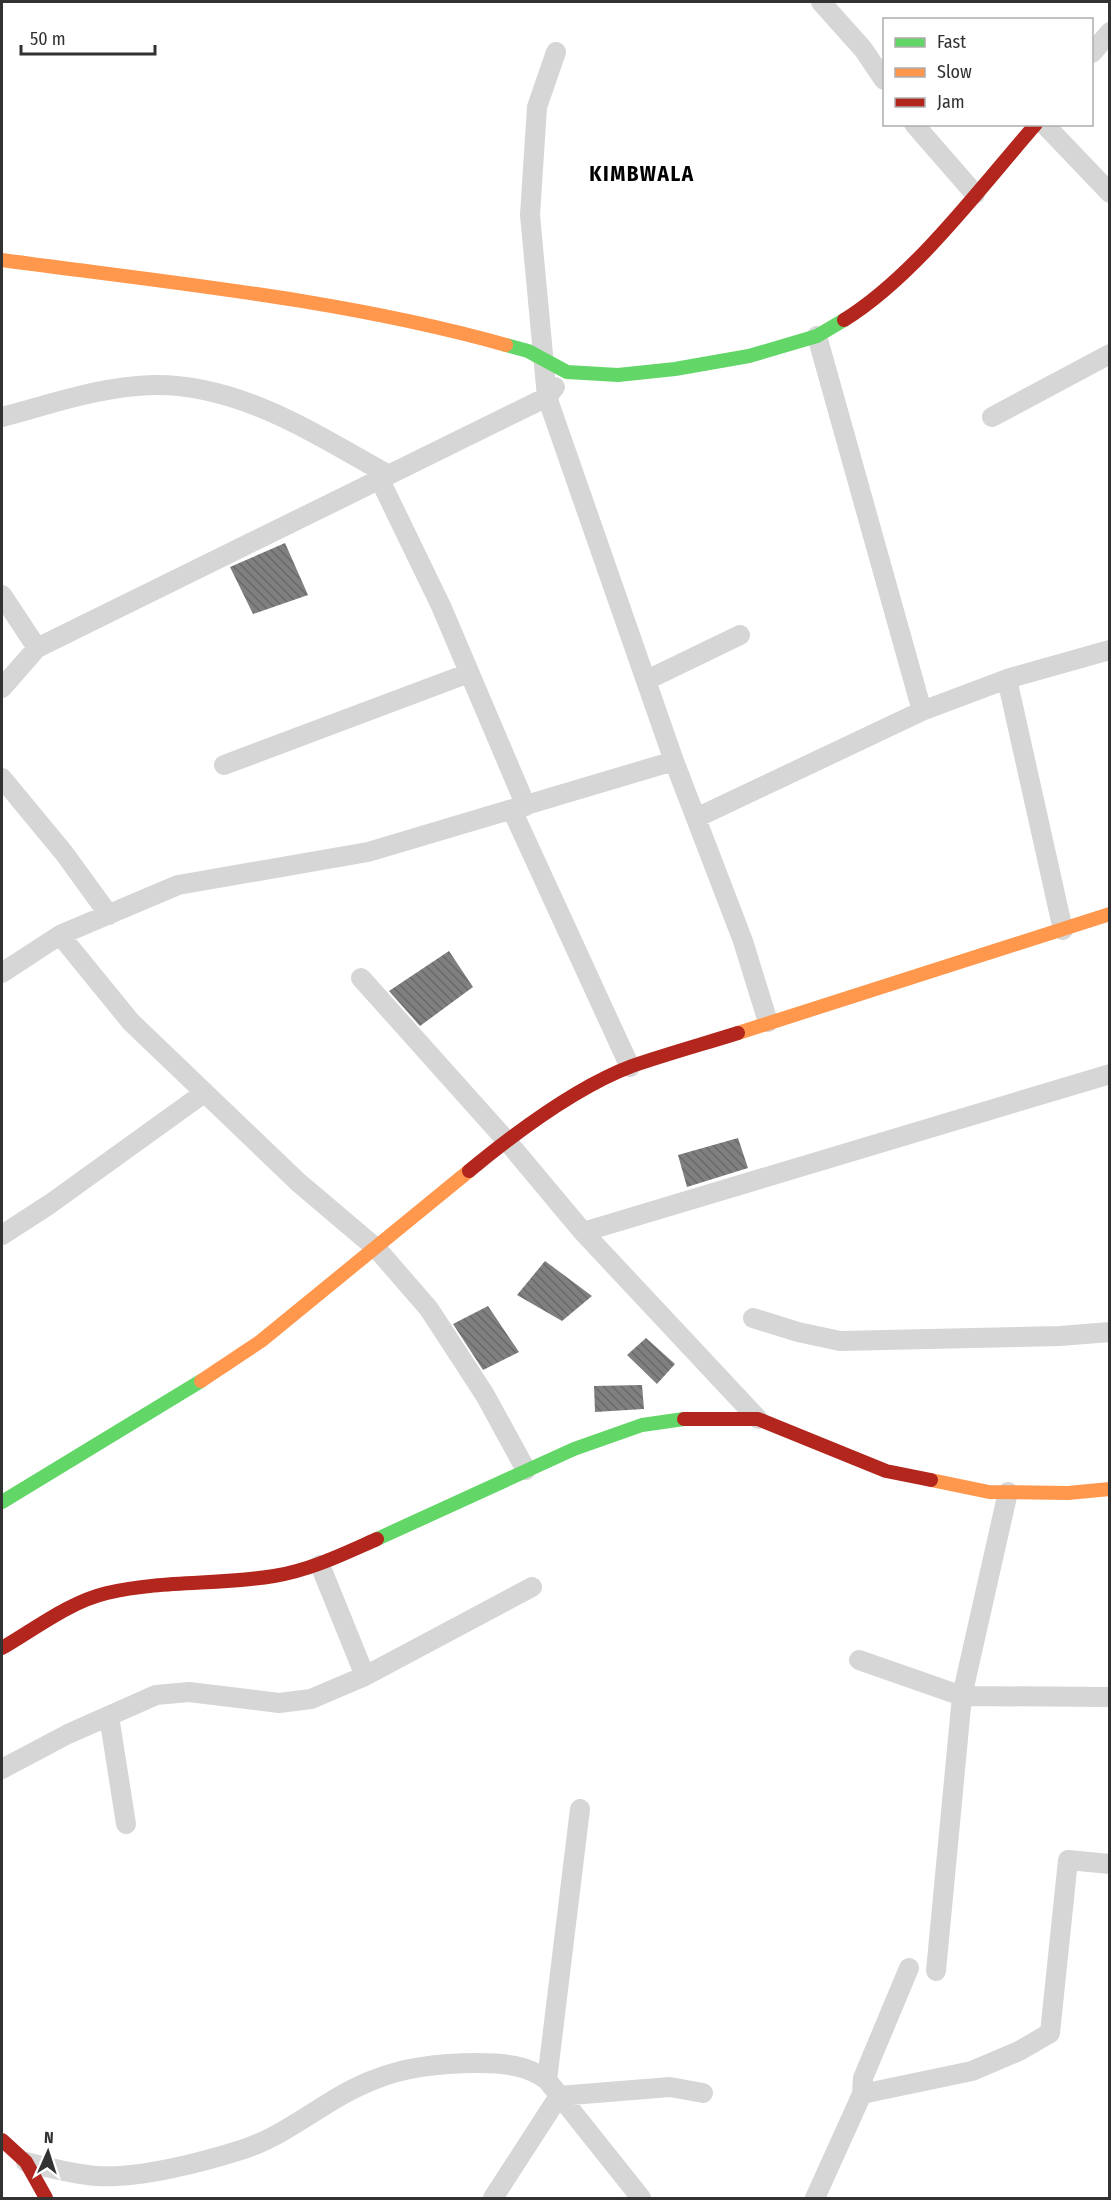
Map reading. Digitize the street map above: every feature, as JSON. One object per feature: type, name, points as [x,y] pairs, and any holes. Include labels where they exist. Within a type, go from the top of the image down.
[{"type":"street","points":[[821,2],[863,49],[883,77]]},
{"type":"street","points":[[1093,52],[1110,32]]},
{"type":"street","points":[[556,52],[537,107],[530,215],[547,397],[674,761],[743,941],[768,1022]]},
{"type":"street","points":[[916,126],[975,194]]},
{"type":"street","points":[[2,260],[284,298],[431,324],[528,351],[567,372],[618,375],[675,369],[749,356],[817,336],[858,311],[897,277],[975,194],[1034,126]]},
{"type":"street","points":[[1046,126],[1110,193]]},
{"type":"street","points":[[817,336],[922,711]]},
{"type":"street","points":[[992,417],[1110,354]]},
{"type":"street","points":[[2,688],[37,648],[547,397],[567,372]]},
{"type":"street","points":[[2,417],[90,393],[154,385],[206,389],[292,421],[383,476],[470,673],[519,808],[630,1067]]},
{"type":"street","points":[[2,595],[37,648]]},
{"type":"street","points":[[647,680],[740,635]]},
{"type":"street","points":[[696,818],[922,711],[1007,679],[1110,650]]},
{"type":"street","points":[[224,765],[470,673]]},
{"type":"street","points":[[1007,679],[1063,930]]},
{"type":"street","points":[[2,973],[60,935],[178,885],[368,852],[674,761]]},
{"type":"street","points":[[2,778],[64,853],[109,915]]},
{"type":"street","points":[[4,1496],[197,1384],[261,1341],[377,1249],[506,1140],[569,1099],[630,1067],[1110,914]]},
{"type":"street","points":[[60,935],[131,1022],[298,1182],[377,1249],[429,1309],[485,1395],[526,1470]]},
{"type":"street","points":[[361,978],[506,1140],[583,1232],[758,1419]]},
{"type":"street","points":[[583,1232],[1110,1074]]},
{"type":"street","points":[[2,1235],[50,1204],[204,1093]]},
{"type":"street","points":[[753,1318],[798,1332],[840,1341],[1060,1336],[1110,1332]]},
{"type":"street","points":[[2,1648],[80,1602],[106,1593],[161,1585],[274,1576],[320,1565],[574,1449],[642,1425],[671,1419],[758,1419],[886,1471],[989,1492],[1068,1493],[1110,1489]]},
{"type":"street","points":[[936,1971],[962,1696],[1008,1492]]},
{"type":"street","points":[[320,1565],[365,1676]]},
{"type":"street","points":[[2,1769],[156,1695],[189,1692],[279,1703],[311,1699],[365,1676],[532,1587]]},
{"type":"street","points":[[859,1660],[962,1696],[1109,1699]]},
{"type":"street","points":[[109,1716],[126,1824]]},
{"type":"street","points":[[547,2080],[580,1809]]},
{"type":"street","points":[[862,2094],[972,2071],[1019,2051],[1050,2032],[1068,1860],[1110,1864]]},
{"type":"street","points":[[814,2199],[862,2094],[863,2078],[909,1968]]},
{"type":"street","points":[[26,2162],[67,2173],[100,2176],[190,2164],[244,2148],[285,2132],[374,2079],[406,2069],[450,2063],[499,2064],[530,2069],[547,2080],[641,2199]]},
{"type":"street","points":[[559,2096],[670,2087],[704,2093]]},
{"type":"street","points":[[493,2199],[559,2096]]},
{"type":"street","points":[[2,2140],[26,2162],[46,2199]]},
{"type":"building","points":[[285,543],[308,595],[253,614],[230,567]]},
{"type":"building","points":[[449,951],[473,987],[420,1026],[389,991]]},
{"type":"building","points":[[738,1138],[748,1168],[687,1187],[678,1155]]},
{"type":"building","points":[[545,1261],[592,1296],[562,1321],[517,1295]]},
{"type":"building","points":[[488,1306],[519,1352],[483,1370],[453,1324]]},
{"type":"building","points":[[646,1338],[675,1364],[657,1384],[627,1355]]},
{"type":"building","points":[[642,1385],[644,1409],[595,1412],[594,1386]]},
{"type":"traffic: fast","points":[[506,345],[528,351],[567,372],[618,375],[675,369],[749,356],[817,336],[844,320]]},
{"type":"traffic: fast","points":[[2,1502],[201,1381]]},
{"type":"traffic: fast","points":[[377,1539],[574,1449],[642,1425],[684,1419]]},
{"type":"traffic: slow","points":[[2,260],[319,304],[444,329],[506,345]]},
{"type":"traffic: slow","points":[[738,1033],[1110,914]]},
{"type":"traffic: slow","points":[[201,1381],[261,1341],[469,1171]]},
{"type":"traffic: slow","points":[[931,1480],[989,1492],[1068,1493],[1110,1489]]},
{"type":"traffic: jam","points":[[844,320],[870,302],[921,256],[1034,126]]},
{"type":"traffic: jam","points":[[469,1171],[547,1112],[589,1086],[632,1066],[738,1033]]},
{"type":"traffic: jam","points":[[684,1419],[758,1419],[886,1471],[931,1480]]},
{"type":"traffic: jam","points":[[2,1648],[66,1609],[93,1597],[149,1586],[274,1576],[327,1561],[377,1539]]},
{"type":"traffic: jam","points":[[2,2140],[26,2162],[46,2198]]},
{"type":"district","name":"KIMBWALA","points":[[642,174]]}]
